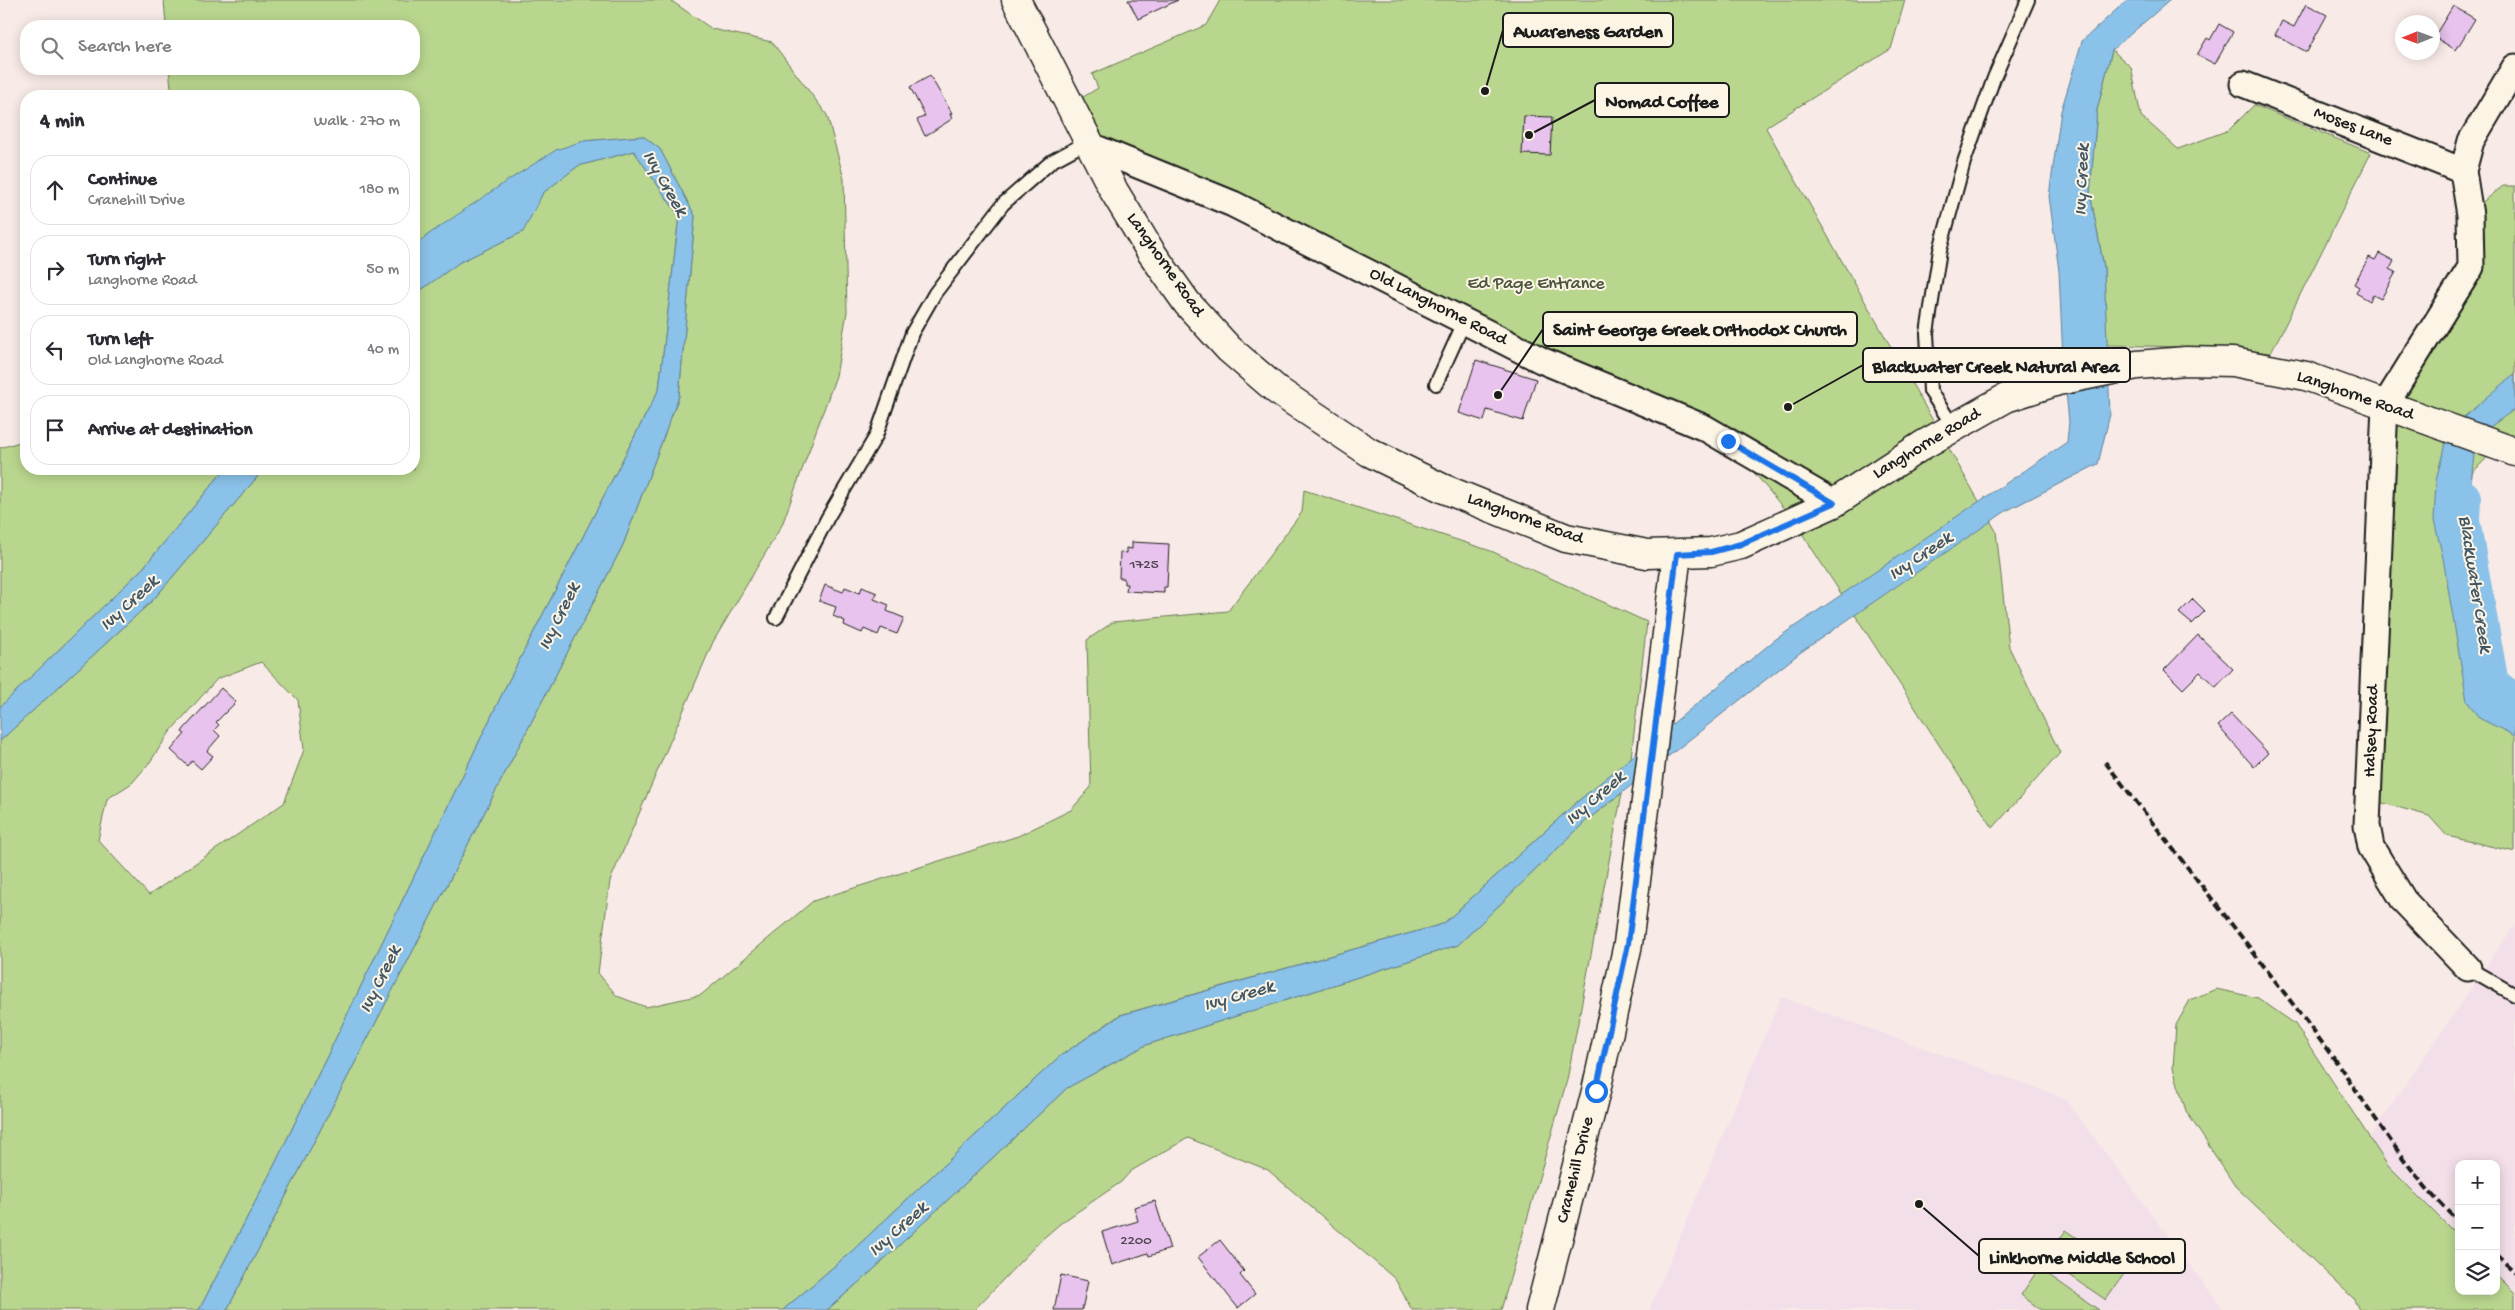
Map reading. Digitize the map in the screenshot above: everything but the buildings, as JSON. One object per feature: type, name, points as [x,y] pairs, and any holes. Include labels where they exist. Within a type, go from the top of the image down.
[{"type":"main road","name":"Langhorne Road","points":[[1016,0],[1090,143],[1151,252],[1187,303],[1229,349],[1278,391],[1369,452],[1490,509],[1566,538],[1647,554],[1711,552],[1741,544],[1834,503],[1953,426],[2006,398],[2058,381],[2137,365],[2186,361],[2233,362],[2306,376],[2515,452]]},
{"type":"main road","name":"Cranehill Drive","points":[[1540,1310],[1618,996],[1628,944],[1677,554]]},
{"type":"street","points":[[2394,409],[2471,267],[2470,215],[2463,171],[2471,141],[2515,68]]},
{"type":"street","name":"Moses Lane","points":[[2243,84],[2463,171]]},
{"type":"street","name":"Old Langhorne Road","points":[[1090,143],[1233,204],[1541,360],[1705,428],[1834,503]]},
{"type":"street","name":"Halsey Road","points":[[2394,409],[2367,825],[2371,847],[2404,900],[2468,968]]},
{"type":"lane","points":[[1953,426],[1930,391],[1927,333],[1940,250],[1968,152],[1994,78],[2028,0]]},
{"type":"lane","points":[[776,618],[828,517],[876,436],[912,333],[935,293],[1003,204],[1052,160],[1090,143]]},
{"type":"lane","points":[[1436,384],[1465,320]]},
{"type":"lane","name":"Halsey Road","points":[[2468,968],[2515,995]]},
{"type":"shaded area","points":[[2515,924],[2515,1294],[2500,1281],[2500,1160],[2455,1160],[2455,1242],[2356,1157]]},
{"type":"shaded area","points":[[1781,997],[2064,1098],[2224,1310],[1649,1310]]},
{"type":"green space","points":[[164,0],[670,0],[712,29],[772,42],[827,115],[844,179],[847,312],[836,376],[782,525],[713,642],[610,881],[598,973],[617,996],[646,1007],[701,995],[813,901],[1018,836],[1071,810],[1091,787],[1087,640],[1113,622],[1228,611],[1302,512],[1304,490],[1491,551],[1647,622],[1631,758],[1578,801],[1443,924],[1120,1015],[1060,1056],[852,1251],[783,1310],[227,1310],[623,545],[679,396],[695,216],[660,149],[643,136],[583,141],[429,234],[420,242],[420,90],[171,90],[170,75],[420,75],[420,20],[166,20]]},
{"type":"green space","name":"Ed Page Entrance","points":[[1220,0],[1905,0],[1891,49],[1766,128],[1996,531],[2009,647],[2060,753],[1993,828],[1794,521],[1728,441],[1091,146],[1070,105],[1098,88],[1092,74],[1206,25]]},
{"type":"green space","points":[[2112,50],[2131,67],[2141,116],[2178,149],[2229,130],[2254,105],[2371,153],[2271,353],[2222,348],[2106,345],[2104,268],[2090,193],[2097,110]]},
{"type":"green space","points":[[634,151],[679,216],[659,389],[507,684],[275,1164],[199,1310],[0,1310],[0,741],[153,600],[259,475],[420,475],[420,291],[460,262],[522,232],[543,193],[578,166]],"holes":[[[261,662],[298,700],[304,750],[284,803],[149,895],[98,840],[107,799],[132,783],[150,762],[170,732],[217,679]]]},
{"type":"green space","points":[[2503,186],[2515,186],[2515,434],[2510,434],[2472,473],[2467,532],[2490,684],[2515,704],[2515,852],[2447,836],[2429,816],[2369,799],[2385,405],[2471,267],[2479,205]]},
{"type":"green space","points":[[20,442],[20,475],[220,475],[143,568],[0,707],[0,448]]},
{"type":"green space","points":[[1622,793],[1567,1080],[1501,1310],[1412,1310],[1395,1279],[1268,1170],[1188,1138],[1131,1171],[1121,1182],[1061,1223],[1040,1241],[974,1310],[827,1310],[873,1270],[1067,1088],[1146,1045],[1458,945],[1586,821]]},
{"type":"green space","points":[[2216,989],[2258,998],[2295,1024],[2388,1166],[2455,1233],[2455,1295],[2500,1295],[2500,1278],[2515,1293],[2515,1310],[2359,1310],[2353,1298],[2235,1186],[2186,1111],[2173,1068],[2176,1025],[2190,1000]]},
{"type":"green space","points":[[2066,1230],[2126,1271],[2106,1300],[2046,1259]]},
{"type":"green space","points":[[2039,1268],[2099,1310],[2041,1310],[2021,1295]]},
{"type":"water","name":"Ivy Creek","points":[[2127,0],[2170,0],[2112,50],[2097,110],[2090,193],[2104,268],[2110,414],[2098,464],[2006,511],[1801,652],[1586,821],[1458,945],[1146,1045],[1067,1088],[873,1270],[827,1310],[783,1310],[852,1251],[1060,1056],[1121,1015],[1443,924],[1578,801],[1776,639],[2067,442],[2069,422],[2063,361],[2059,271],[2049,196],[2061,111],[2082,41]]},
{"type":"water","name":"Ivy Creek","points":[[643,136],[660,149],[695,216],[679,396],[623,545],[227,1310],[199,1310],[275,1164],[507,684],[659,389],[679,216],[634,151],[578,166],[543,193],[523,232],[460,262],[420,291],[420,242],[504,183],[556,150],[583,141]]},
{"type":"water","points":[[2515,374],[2515,409],[2480,434],[2474,455],[2467,518],[2466,584],[2490,693],[2515,711],[2515,736],[2479,718],[2467,701],[2443,558],[2434,520],[2436,481],[2445,443],[2453,426]]},
{"type":"water","name":"Ivy Creek","points":[[220,475],[259,475],[153,600],[0,741],[0,707],[143,568]]},
{"type":"waterway","name":"Blackwater Creek","points":[[2462,498],[2461,521],[2490,684],[2515,704]]},
{"type":"railway","points":[[2105,762],[2332,1056],[2407,1164],[2455,1218]]},
{"type":"railway","points":[[2500,1259],[2515,1272]]},
{"type":"place","name":"Awareness Garden","points":[[1485,91]]},
{"type":"place","name":"Nomad Coffee","points":[[1529,135]]},
{"type":"place","name":"Saint George Greek Orthodox Church","points":[[1498,395]]},
{"type":"place","name":"Blackwater Creek Natural Area","points":[[1788,407]]},
{"type":"place","name":"Linkhorne Middle School","points":[[1919,1204]]},
{"type":"route","points":[[1596,1091],[1628,944],[1677,554],[1711,552],[1741,544],[1834,503],[1728,441]]}]
